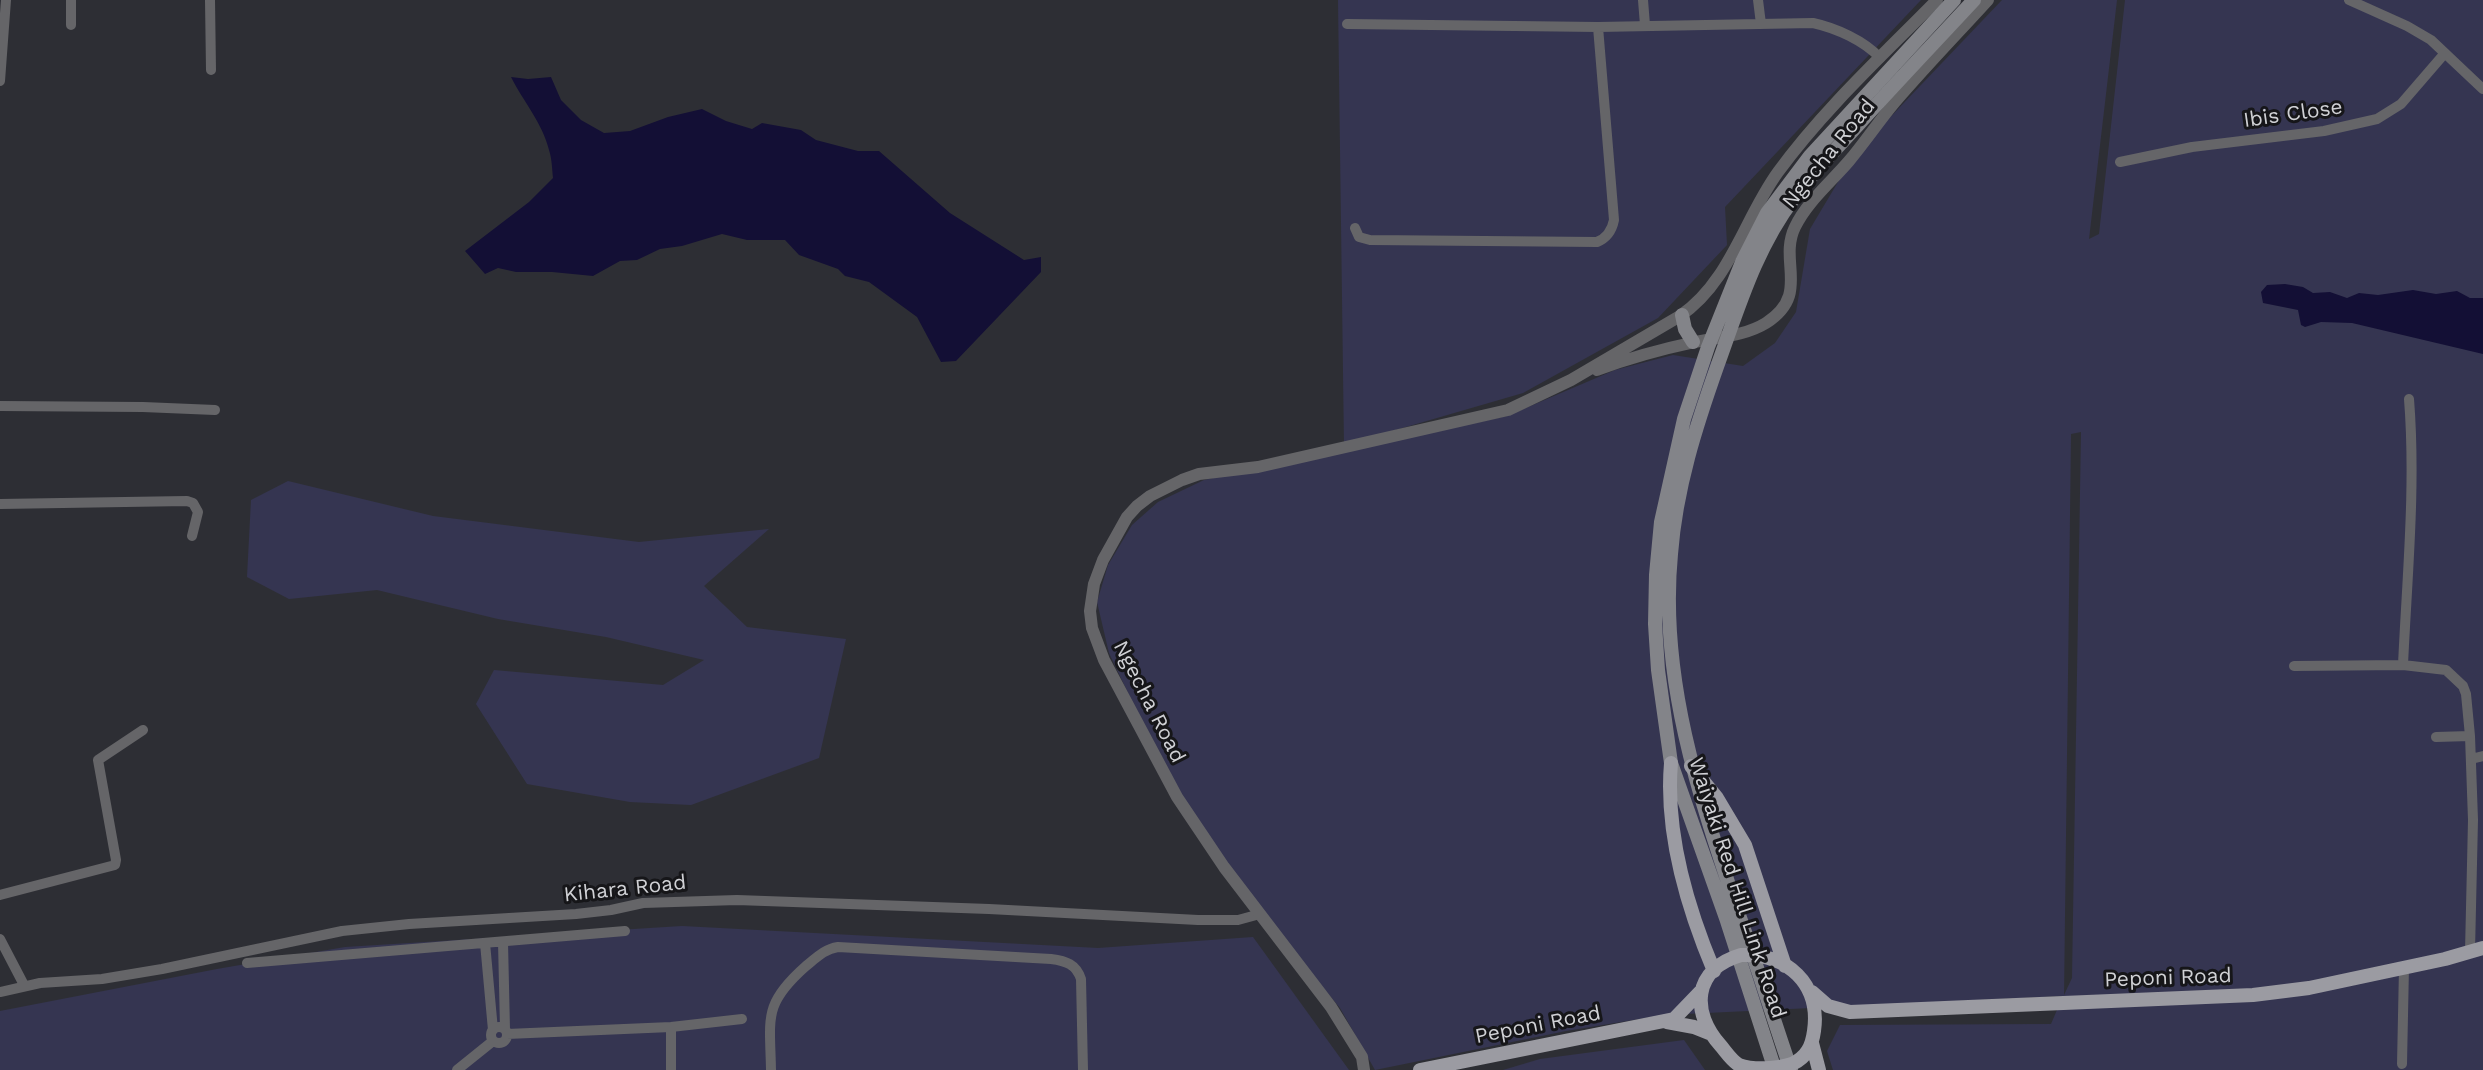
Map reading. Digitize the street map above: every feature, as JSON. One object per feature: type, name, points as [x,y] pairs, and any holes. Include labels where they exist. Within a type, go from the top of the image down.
[{"type":"main road","points":[[1715,350],[1734,317],[1787,197],[1810,156],[1954,0]]},
{"type":"main road","points":[[1715,350],[1718,319],[1756,233],[1974,0]]},
{"type":"main road","points":[[1682,315],[1685,330],[1693,342]]},
{"type":"main road","name":"Waiyaki Red Hill Link Road","points":[[1715,350],[1684,419],[1669,483],[1659,544],[1655,624],[1658,670],[1671,764],[1727,921],[1769,1069]]},
{"type":"main road","name":"Waiyaki Red Hill Link Road","points":[[1715,350],[1686,464],[1671,552],[1669,594],[1676,690],[1691,766],[1792,1067]]},
{"type":"main road","points":[[1671,764],[1670,800],[1682,875],[1717,967],[1741,955],[1760,956],[1785,965]]},
{"type":"main road","points":[[1691,766],[1717,798],[1745,845],[1785,965]]},
{"type":"main road","name":"Peponi Road","points":[[1792,1067],[1807,1053],[1813,1036],[1836,1016],[1850,1012],[2215,998],[2309,988],[2477,949]]},
{"type":"main road","name":"Peponi Road","points":[[1785,965],[1828,1006],[1850,1012]]},
{"type":"main road","name":"Peponi Road","points":[[1420,1070],[1674,1019],[1700,992],[1717,967]]},
{"type":"main road","points":[[1700,992],[1704,1022],[1709,1033],[1739,1067],[1792,1067]]},
{"type":"main road","points":[[1812,992],[1816,1010],[1813,1036],[1819,1070]]},
{"type":"main road","name":"Peponi Road","points":[[1664,1022],[1709,1033]]},
{"type":"street","points":[[0,81],[6,0]]},
{"type":"street","points":[[71,0],[71,25]]},
{"type":"street","points":[[210,0],[211,69]]},
{"type":"street","points":[[1643,0],[1645,25]]},
{"type":"street","points":[[1758,0],[1761,24]]},
{"type":"street","name":"Ngecha Road","points":[[1364,1070],[1362,1057],[1344,1027],[1224,867],[1177,797],[1104,660],[1092,628],[1090,601],[1099,569],[1114,539],[1137,506],[1150,496],[1182,480],[1199,474],[1258,467],[1484,416],[1530,401],[1682,315],[1694,306],[1712,285],[1740,239],[1758,202],[1811,130],[1937,0]]},
{"type":"street","name":"Ngecha Road","points":[[1571,380],[1632,358],[1755,328],[1780,310],[1788,296],[1793,276],[1789,259],[1790,241],[1802,216],[1895,103],[1988,0]]},
{"type":"street","points":[[2349,0],[2431,40],[2483,89]]},
{"type":"street","points":[[1347,24],[1598,27],[1823,25],[1870,47],[1880,58]]},
{"type":"street","points":[[1355,228],[1359,237],[1370,240],[1602,240],[1609,233],[1614,220],[1598,27]]},
{"type":"street","name":"Ibis Close","points":[[2120,162],[2192,147],[2324,131],[2377,119],[2401,103],[2445,53]]},
{"type":"street","points":[[2403,665],[2410,514],[2409,399]]},
{"type":"street","points":[[0,406],[215,410]]},
{"type":"street","points":[[0,504],[187,501],[193,503],[198,512],[192,536]]},
{"type":"street","points":[[2294,666],[2403,665],[2446,670],[2455,676],[2466,694],[2470,736],[2477,949]]},
{"type":"street","points":[[0,895],[115,865],[98,760],[143,730]]},
{"type":"street","points":[[2436,737],[2470,736]]},
{"type":"street","points":[[2471,759],[2483,756]]},
{"type":"street","name":"Kihara Road","points":[[0,992],[24,985],[102,979],[162,969],[264,946],[374,927],[576,914],[643,903],[761,901],[1198,920],[1237,920],[1260,914]]},
{"type":"street","points":[[247,963],[625,931]]},
{"type":"street","points":[[0,939],[24,985]]},
{"type":"street","points":[[485,943],[493,1035],[502,1043],[506,1032],[503,942]]},
{"type":"street","points":[[771,1070],[771,1016],[778,995],[818,955],[827,949],[838,947],[1069,962],[1077,969],[1081,979],[1083,1070]]},
{"type":"street","points":[[2402,1064],[2404,967]]},
{"type":"street","points":[[457,1070],[498,1027],[506,1032],[671,1027],[742,1019]]},
{"type":"street","points":[[671,1027],[671,1070]]},
{"type":"shaded area","points":[[1338,0],[1921,0],[1725,207],[1727,245],[1658,318],[1523,393],[1344,445]]},
{"type":"shaded area","points":[[2002,0],[2117,0],[2089,239],[2099,234],[2125,0],[2483,0],[2483,1070],[1833,1070],[1827,1051],[1840,1025],[2051,1024],[2063,996],[1664,1015],[1566,1031],[1375,1070],[1340,1008],[1286,943],[1177,796],[1109,653],[1097,602],[1108,565],[1132,525],[1158,502],[1204,480],[1507,416],[1615,370],[1673,355],[1743,366],[1775,343],[1796,312],[1810,229],[1841,177],[1879,129]],"holes":[[[2081,432],[2072,978],[2064,995],[2071,434]]]},
{"type":"shaded area","points":[[511,77],[551,77],[561,100],[581,120],[604,133],[630,131],[668,117],[702,109],[726,121],[752,129],[762,123],[801,130],[816,140],[858,151],[879,151],[950,213],[1024,260],[1041,257],[1041,272],[956,361],[941,362],[917,317],[869,282],[845,276],[838,269],[799,255],[785,240],[747,240],[722,234],[682,246],[660,249],[637,260],[620,261],[593,276],[516,272],[498,268],[485,274],[465,251],[529,202],[553,178],[546,140]]},
{"type":"shaded area","points":[[2267,285],[2303,287],[2313,293],[2330,292],[2347,298],[2359,293],[2378,295],[2413,290],[2436,294],[2457,291],[2470,298],[2483,298],[2483,354],[2352,323],[2321,322],[2305,327],[2301,325],[2298,310],[2263,303],[2261,292]]},
{"type":"shaded area","points":[[288,481],[433,516],[639,542],[769,529],[704,586],[747,627],[846,639],[819,758],[691,805],[630,802],[527,784],[476,704],[494,670],[663,685],[704,660],[606,637],[498,619],[377,590],[289,599],[247,577],[251,500]]},
{"type":"shaded area","points":[[682,926],[1098,948],[1253,937],[1349,1070],[0,1070],[0,1011],[345,947]]},
{"type":"shaded area","points":[[1684,1040],[1705,1070],[1503,1070],[1540,1059]]}]
